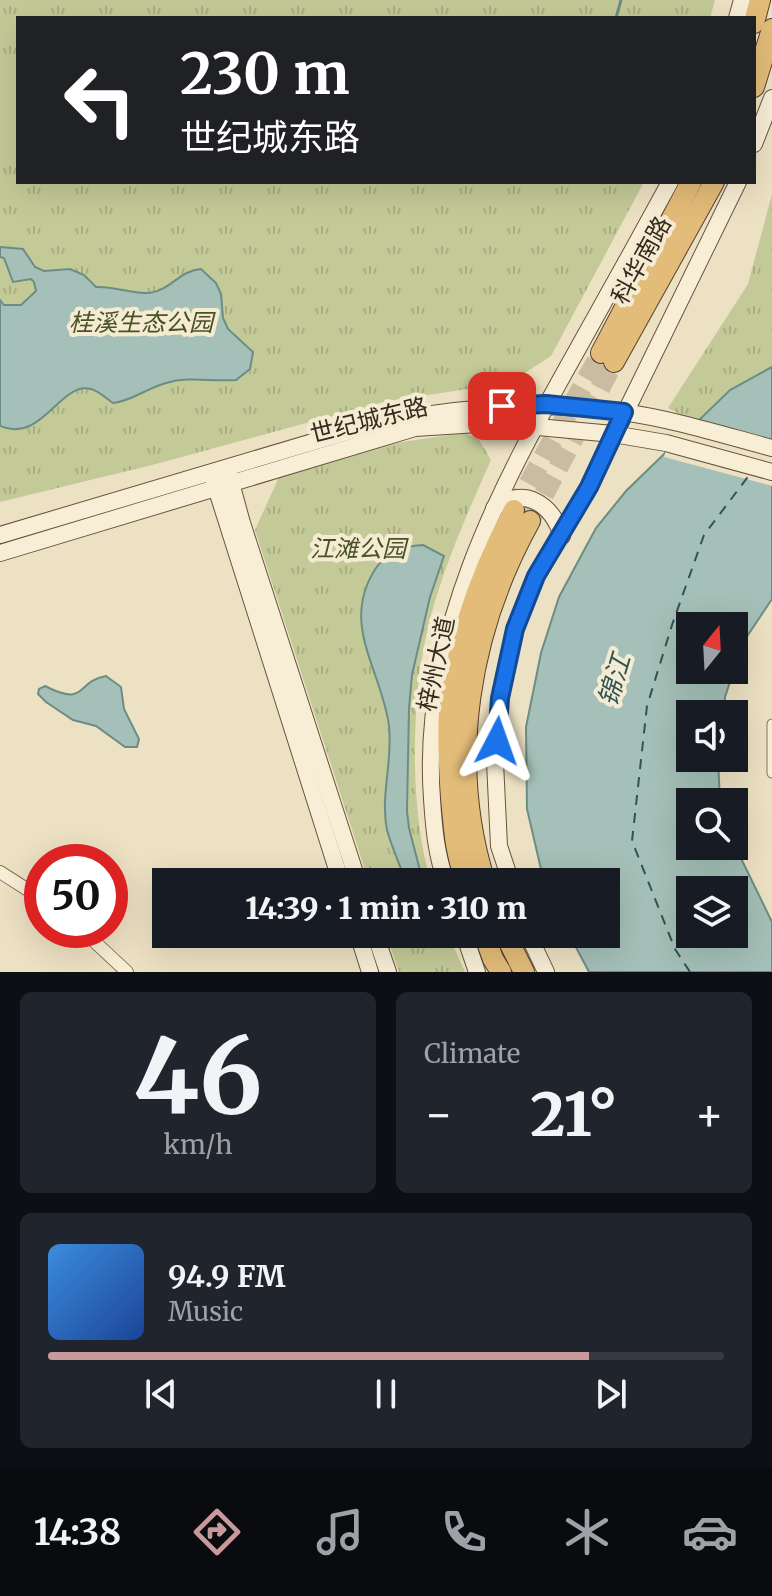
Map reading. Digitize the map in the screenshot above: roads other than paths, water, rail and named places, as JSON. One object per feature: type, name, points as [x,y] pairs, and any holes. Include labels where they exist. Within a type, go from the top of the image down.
[{"type":"highway","points":[[756,81],[772,29]]},
{"type":"highway","name":"科华南路","points":[[690,184],[608,358],[713,184]]},
{"type":"highway","name":"梓州大道","points":[[461,868],[456,853],[449,767],[449,712],[461,647],[487,566],[522,516],[478,645],[465,725],[466,780],[474,849],[480,868]]},
{"type":"highway","points":[[489,948],[501,972]]},
{"type":"highway","points":[[512,948],[524,972]]},
{"type":"main road","points":[[756,139],[772,98]]},
{"type":"main road","points":[[441,868],[436,854],[429,759],[436,689],[453,613],[492,509],[534,426],[669,184]]},
{"type":"main road","points":[[506,868],[499,846],[495,762],[500,698],[515,629],[536,576],[589,487],[737,184]]},
{"type":"main road","name":"世纪城东路","points":[[221,477],[360,428],[417,414],[486,407],[546,404],[624,412],[672,421],[772,448]]},
{"type":"main road","name":"世纪城东路","points":[[221,477],[415,428],[494,423],[613,434],[666,443],[772,472]]},
{"type":"main road","points":[[0,535],[221,477]]},
{"type":"main road","points":[[0,553],[221,477]]},
{"type":"main road","points":[[221,477],[337,868]]},
{"type":"main road","points":[[221,477],[242,523],[353,868]]},
{"type":"main road","points":[[492,509],[507,498],[529,498],[548,509],[557,521],[562,536]]},
{"type":"main road","points":[[362,948],[370,972]]},
{"type":"main road","points":[[380,948],[388,972]]},
{"type":"main road","points":[[469,948],[477,972]]},
{"type":"main road","points":[[535,948],[546,972]]},
{"type":"street","points":[[772,724],[772,773]]},
{"type":"street","points":[[0,872],[24,887]]},
{"type":"street","points":[[101,948],[127,972]]},
{"type":"water","points":[[0,247],[23,249],[35,267],[44,271],[70,269],[84,275],[96,287],[136,292],[149,293],[163,289],[187,273],[201,269],[216,283],[221,294],[223,318],[228,329],[253,352],[250,369],[236,380],[175,381],[113,403],[94,390],[80,389],[28,427],[15,429],[0,426],[0,300],[4,305],[21,305],[36,291],[31,279],[13,282],[4,258],[0,257]]},
{"type":"water","name":"锦江","points":[[772,367],[772,599],[748,635],[748,612],[676,612],[676,684],[729,684],[725,700],[676,700],[676,772],[719,772],[719,788],[676,788],[676,860],[742,860],[772,922],[772,972],[589,972],[576,948],[620,948],[620,868],[541,868],[527,809],[526,727],[541,653],[559,597],[596,528],[626,491],[730,390]]},
{"type":"water","points":[[423,545],[444,556],[430,597],[412,675],[409,708],[407,811],[419,868],[401,868],[387,830],[385,804],[389,726],[366,647],[361,608],[376,568],[396,551]]},
{"type":"water","points":[[106,676],[121,687],[124,709],[139,739],[137,747],[125,747],[96,726],[73,720],[38,694],[39,689],[45,686],[75,694],[89,683]]},
{"type":"waterway","points":[[617,16],[621,0]]},
{"type":"tunnel","points":[[514,510],[601,353]]},
{"type":"tunnel","points":[[530,521],[614,362]]},
{"type":"park label","name":"桂溪生态公园","points":[[141,322]]},
{"type":"park label","name":"江滩公园","points":[[358,548]]}]
